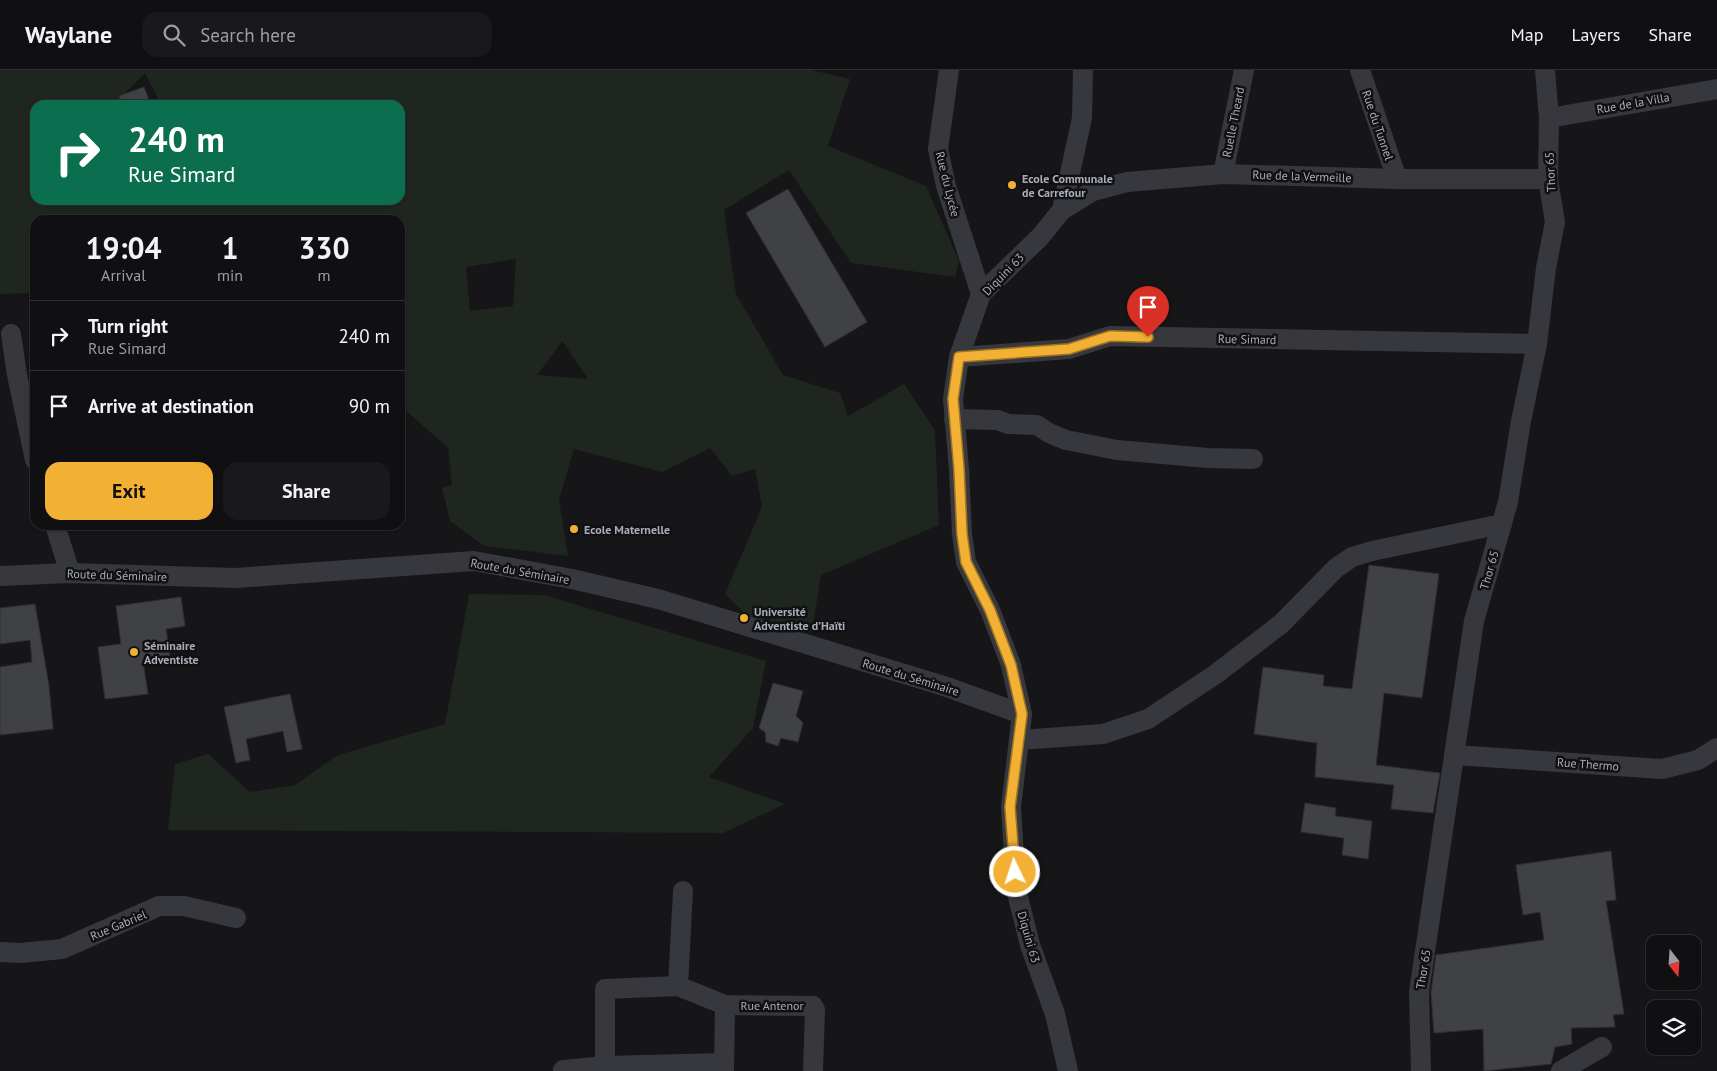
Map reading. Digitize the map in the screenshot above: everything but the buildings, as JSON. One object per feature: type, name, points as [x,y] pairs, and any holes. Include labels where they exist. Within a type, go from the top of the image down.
[{"type":"street","name":"Rue du Lycée","points":[[949,70],[938,148],[946,186],[981,294]]},
{"type":"street","name":"Diquini 63","points":[[1068,1071],[1055,1014],[1030,945],[1016,888],[1010,807],[1022,714],[1011,665],[990,610],[966,562],[962,534],[953,399],[959,357],[981,294],[1040,237],[1062,210],[1082,118],[1083,70]]},
{"type":"street","name":"Ruelle Theard","points":[[1223,174],[1244,70]]},
{"type":"street","name":"Rue du Tunnel","points":[[1360,70],[1397,179]]},
{"type":"street","name":"Thor 65","points":[[1421,1071],[1419,992],[1474,621],[1508,502],[1521,421],[1537,344],[1546,268],[1555,222],[1548,179],[1549,118],[1545,70]]},
{"type":"street","name":"Rue de la Villa","points":[[1549,118],[1717,89]]},
{"type":"street","name":"Rue de la Vermeille","points":[[1062,210],[1093,191],[1126,182],[1223,174],[1397,179],[1548,179]]},
{"type":"street","points":[[11,334],[17,375],[30,436]]},
{"type":"street","name":"Rue Simard","points":[[959,357],[1069,349],[1110,336],[1537,344]]},
{"type":"street","points":[[954,419],[998,420],[1008,424],[1036,425],[1066,440],[1117,450],[1208,458],[1253,459]]},
{"type":"street","points":[[1019,740],[1103,734],[1148,719],[1216,674],[1281,624],[1336,568],[1352,557],[1372,551],[1502,524]]},
{"type":"street","points":[[57,530],[70,573]]},
{"type":"street","name":"Route du Séminaire","points":[[0,576],[70,573],[235,578],[474,561],[658,599],[944,686],[1022,714]]},
{"type":"street","name":"Rue Thermo","points":[[1454,755],[1662,769],[1698,760],[1717,748]]},
{"type":"street","points":[[678,986],[682,891]]},
{"type":"street","name":"Rue Gabriel","points":[[0,952],[20,953],[62,948],[159,906],[184,906],[236,918]]},
{"type":"street","points":[[563,1070],[605,1066],[724,1067],[725,1004],[678,986],[605,989],[605,1066]]},
{"type":"street","name":"Rue Antenor","points":[[725,1004],[813,1006],[815,1010],[813,1071]]},
{"type":"street","points":[[1561,1071],[1602,1047]]},
{"type":"shaded area","points":[[0,70],[811,70],[850,79],[828,146],[926,186],[959,261],[955,277],[851,263],[789,170],[724,210],[736,294],[783,375],[840,393],[848,416],[904,384],[935,430],[939,525],[821,575],[812,632],[750,618],[725,594],[762,507],[755,469],[732,476],[710,448],[662,472],[574,449],[559,500],[568,556],[484,546],[450,521],[442,488],[452,485],[448,448],[405,410],[405,215],[30,215],[30,293],[0,294]],"holes":[[[516,259],[513,306],[470,311],[466,267]],[[563,342],[588,379],[537,375]]]},
{"type":"shaded area","points":[[469,594],[544,595],[766,661],[753,728],[709,777],[785,804],[723,833],[168,830],[175,764],[208,754],[250,792],[295,785],[338,755],[445,724]]},
{"type":"place","name":"Ecole Communale de Carrefour","points":[[1012,185]]},
{"type":"place","name":"Ecole Maternelle","points":[[574,529]]},
{"type":"place","name":"Université Adventiste d’Haïti","points":[[744,618]]},
{"type":"place","name":"Séminaire Adventiste","points":[[134,652]]},
{"type":"route","points":[[1015,872],[1010,807],[1022,714],[1011,665],[990,610],[966,562],[962,534],[953,399],[954,381],[959,357],[1069,349],[1089,341],[1110,336],[1148,337]]}]
